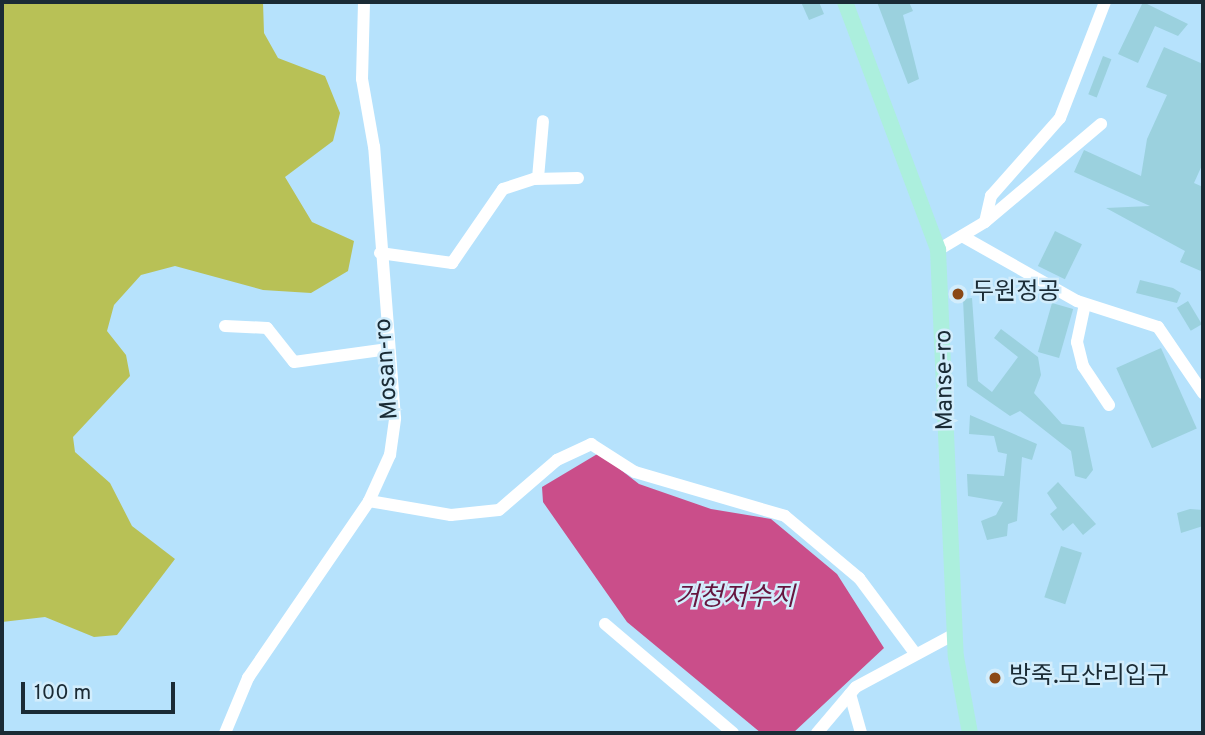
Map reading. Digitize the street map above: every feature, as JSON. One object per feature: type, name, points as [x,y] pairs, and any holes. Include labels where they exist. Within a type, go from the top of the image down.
[{"type":"main road","name":"Manse-ro","points":[[845,2],[938,250],[955,634],[970,733]]},
{"type":"street","name":"Mosan-ro","points":[[225,733],[248,678],[369,501],[390,455],[395,418],[380,253],[374,147],[362,79],[364,2]]},
{"type":"street","points":[[985,222],[991,196],[1060,118],[1105,2]]},
{"type":"street","points":[[538,178],[543,121]]},
{"type":"street","points":[[938,250],[985,222],[1101,124]]},
{"type":"street","points":[[380,253],[452,263],[503,189],[538,178],[578,178]]},
{"type":"street","points":[[961,236],[995,260],[1085,304],[1158,327],[1203,393]]},
{"type":"street","points":[[1085,304],[1077,342],[1083,366],[1109,405]]},
{"type":"street","points":[[225,326],[267,328],[294,362],[388,349]]},
{"type":"street","points":[[369,501],[451,514],[499,510],[557,460],[591,444],[635,472],[785,516],[859,578],[915,653]]},
{"type":"street","points":[[605,624],[733,733]]},
{"type":"street","points":[[817,733],[850,694],[915,653],[955,634]]},
{"type":"street","points":[[850,694],[861,733]]},
{"type":"green space","points":[[2,2],[263,2],[264,33],[278,58],[325,76],[340,113],[333,141],[285,177],[312,222],[354,241],[348,271],[311,293],[263,290],[175,266],[141,275],[114,305],[107,331],[126,355],[130,376],[73,437],[75,452],[110,483],[132,526],[175,559],[117,635],[94,637],[45,617],[2,622]]},
{"type":"water","name":"거청저수지","points":[[599,453],[639,484],[711,509],[771,519],[837,574],[884,648],[793,733],[761,733],[627,622],[543,502],[542,487]]},
{"type":"building","points":[[801,2],[819,2],[824,14],[809,20]]},
{"type":"building","points":[[877,2],[909,2],[913,11],[903,15],[919,79],[908,84]]},
{"type":"building","points":[[1143,2],[1188,24],[1178,36],[1155,26],[1138,63],[1118,54]]},
{"type":"building","points":[[1164,47],[1203,64],[1203,163],[1194,183],[1203,187],[1203,272],[1180,262],[1185,251],[1106,208],[1150,206],[1074,172],[1084,150],[1141,176],[1147,139],[1167,95],[1146,87]]},
{"type":"building","points":[[1103,56],[1111,59],[1097,98],[1088,94]]},
{"type":"building","points":[[1055,231],[1082,244],[1065,279],[1038,266]]},
{"type":"building","points":[[1140,280],[1173,288],[1181,293],[1177,303],[1136,293]]},
{"type":"building","points":[[972,298],[978,381],[992,392],[1018,357],[994,338],[1001,329],[1038,357],[1041,375],[1034,393],[1062,424],[1084,427],[1093,470],[1086,479],[1075,476],[1071,451],[1020,411],[1010,416],[967,386],[963,299]]},
{"type":"building","points":[[1188,301],[1202,324],[1191,331],[1177,308]]},
{"type":"building","points":[[1052,303],[1073,309],[1059,358],[1038,352]]},
{"type":"building","points":[[1161,348],[1197,428],[1152,448],[1116,368]]},
{"type":"building","points":[[970,415],[1037,444],[1032,460],[1022,457],[1017,521],[1008,524],[1007,536],[987,540],[981,521],[996,515],[1003,502],[968,496],[967,474],[1004,476],[1007,454],[998,452],[994,436],[969,434]]},
{"type":"building","points":[[1058,482],[1096,524],[1083,535],[1073,523],[1063,531],[1050,514],[1057,508],[1047,493]]},
{"type":"building","points":[[1190,509],[1203,510],[1203,526],[1181,533],[1177,513]]},
{"type":"building","points":[[1061,546],[1082,553],[1065,604],[1044,597]]},
{"type":"place","name":"두원정공","points":[[958,294]]},
{"type":"place","name":"방죽.모산리입구","points":[[995,678]]}]
